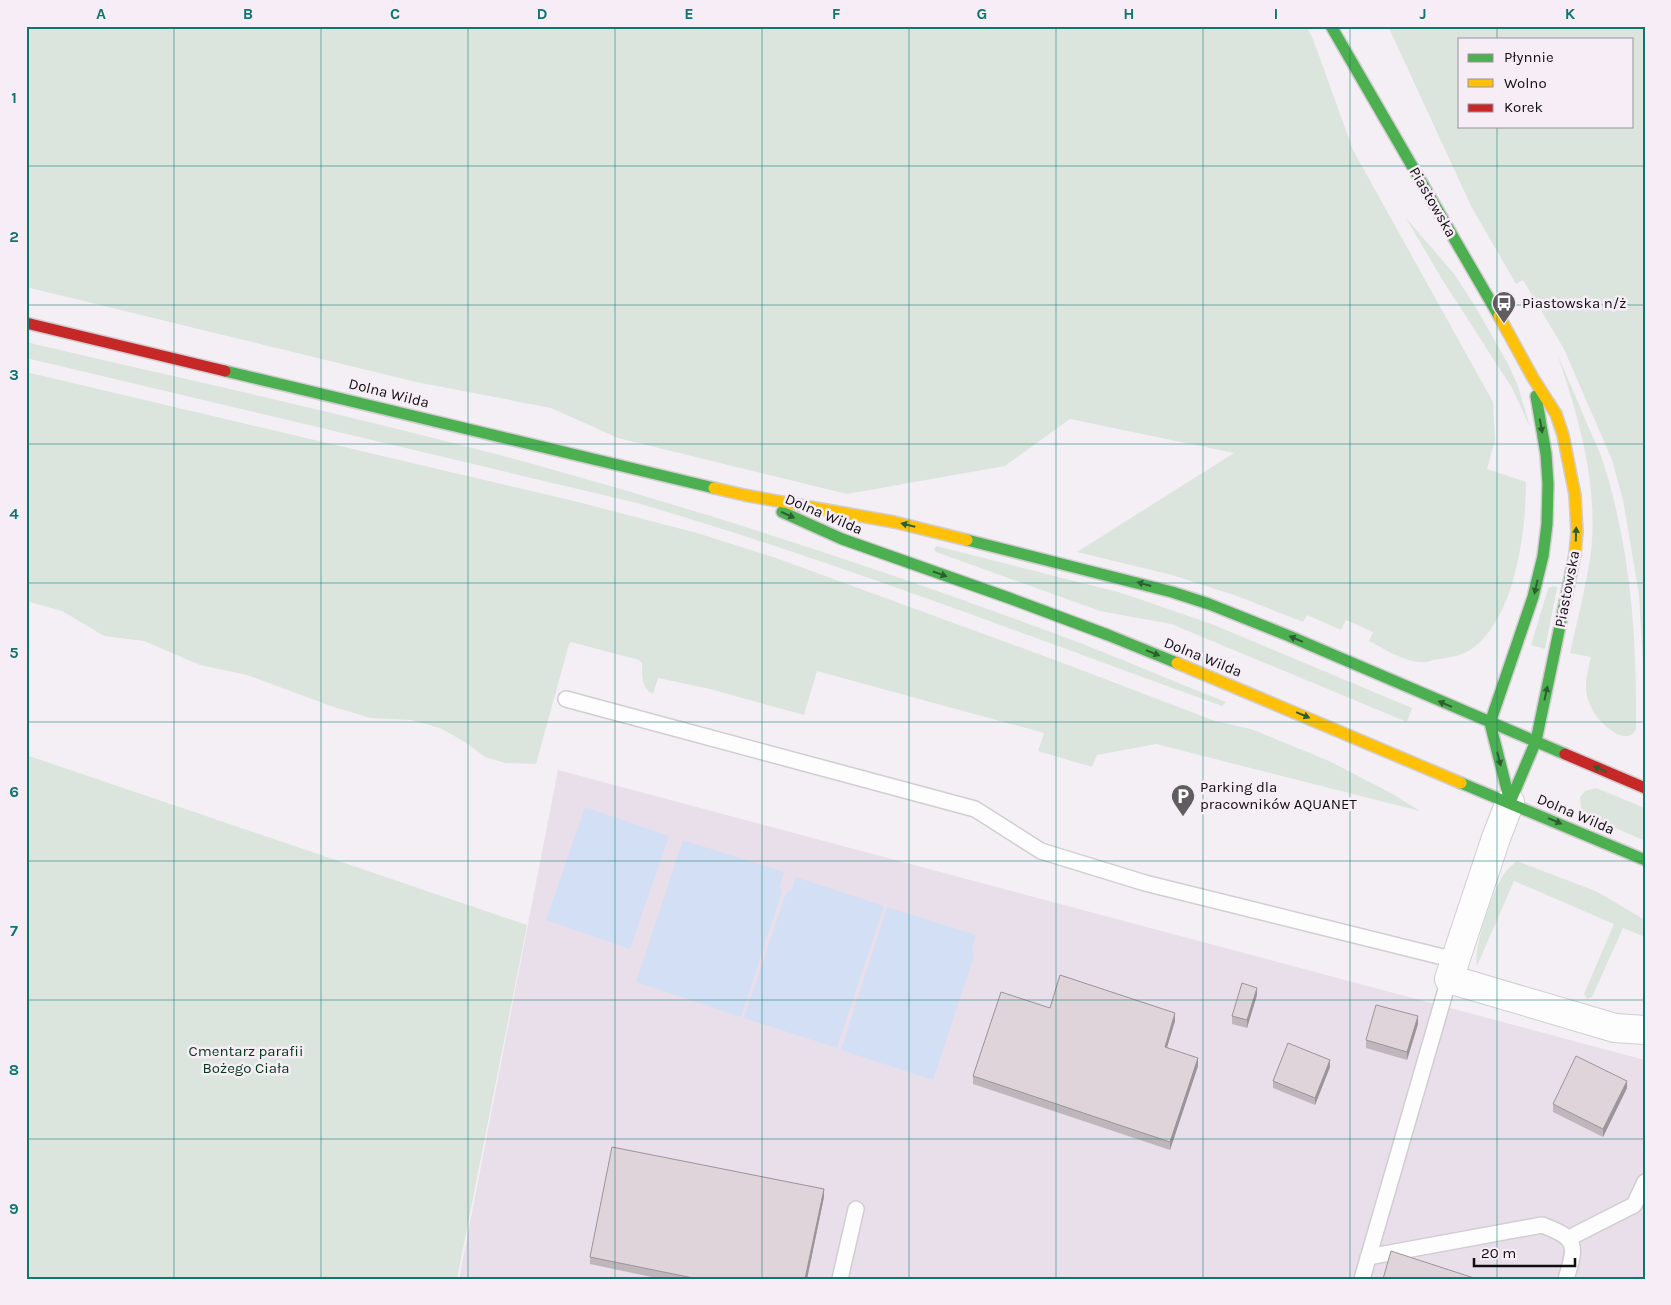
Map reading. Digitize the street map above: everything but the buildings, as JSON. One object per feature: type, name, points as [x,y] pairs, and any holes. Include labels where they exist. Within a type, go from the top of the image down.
[{"type":"main road","name":"Piastowska","points":[[1331,26],[1504,324],[1533,378],[1556,414],[1563,435],[1574,495],[1577,532],[1574,560],[1536,741],[1510,802]]},
{"type":"main road","name":"Dolna Wilda","points":[[26,323],[744,495],[894,522],[1172,592],[1289,636],[1645,788]]},
{"type":"main road","name":"Piastowska","points":[[1490,723],[1533,597],[1543,556],[1547,524],[1548,484],[1546,454],[1533,378]]},
{"type":"main road","name":"Dolna Wilda","points":[[744,495],[842,539],[1126,642],[1645,860]]},
{"type":"main road","points":[[1490,723],[1510,802]]},
{"type":"street","name":"Piastowska","points":[[1452,970],[1510,802]]},
{"type":"street","points":[[1452,970],[1615,1028],[1645,1030]]},
{"type":"lane","points":[[566,699],[975,809],[1041,851],[1145,883],[1452,970],[1362,1279]]},
{"type":"lane","points":[[1569,1238],[1634,1205],[1645,1182]]},
{"type":"lane","points":[[840,1279],[856,1209]]},
{"type":"lane","points":[[1368,1257],[1542,1225],[1559,1231],[1569,1238],[1574,1248],[1566,1279]]},
{"type":"shaded area","points":[[558,770],[1645,1060],[1645,1279],[459,1279]]},
{"type":"green space","points":[[26,26],[1306,26],[1313,39],[1353,150],[1493,402],[1495,440],[1487,469],[1526,482],[1521,545],[1510,590],[1492,628],[1473,648],[1463,654],[1452,657],[1427,662],[1411,661],[1369,641],[1373,632],[1346,620],[1341,630],[1307,615],[1303,622],[1237,596],[1172,575],[1077,552],[1234,453],[1070,419],[1005,466],[847,494],[618,438],[551,408],[416,382],[26,287]]},
{"type":"green space","points":[[1388,26],[1645,26],[1645,737],[1643,733],[1644,681],[1639,595],[1623,500],[1612,460],[1564,349],[1523,280],[1516,284],[1471,206]]},
{"type":"green space","points":[[1406,218],[1455,275],[1478,311],[1508,364],[1518,386],[1530,427],[1512,388],[1440,276]]},
{"type":"green space","points":[[26,342],[287,402],[482,450],[682,507],[948,595],[1080,643],[1226,702],[1222,706],[858,574],[637,503],[26,358]]},
{"type":"green space","points":[[1557,353],[1597,446],[1621,530],[1630,596],[1635,662],[1636,729],[1628,736],[1616,734],[1605,726],[1591,707],[1586,686],[1591,657],[1570,653],[1590,559],[1592,506],[1586,454],[1573,403]]},
{"type":"green space","points":[[26,372],[578,502],[697,533],[776,558],[1215,721],[1251,729],[1329,761],[1391,793],[1420,811],[1156,744],[1097,755],[1092,767],[1038,751],[1044,733],[817,671],[804,715],[710,689],[658,678],[653,694],[644,685],[642,663],[639,660],[571,642],[536,764],[505,763],[485,757],[465,742],[440,728],[411,720],[370,718],[328,705],[247,675],[200,665],[144,641],[104,636],[62,611],[26,601]]},
{"type":"green space","points":[[936,546],[1118,592],[1151,603],[1214,625],[1412,708],[1407,722],[1171,624],[1100,611],[936,552],[934,550]]},
{"type":"green space","points":[[1555,586],[1557,588],[1545,649],[1531,645],[1548,589]]},
{"type":"green space","name":"Cmentarz parafii Bożego Ciała","points":[[26,755],[527,925],[457,1279],[26,1279]]},
{"type":"green space","points":[[1596,788],[1645,808],[1645,841],[1591,817],[1581,810],[1580,797],[1585,791]]},
{"type":"green space","points":[[1517,861],[1598,892],[1645,920],[1645,937],[1623,928],[1592,997],[1587,999],[1584,994],[1614,924],[1514,881],[1477,966],[1480,935],[1493,897],[1504,874]]},
{"type":"water","points":[[585,807],[669,836],[630,949],[546,920]]},
{"type":"water","points":[[683,840],[784,872],[780,886],[782,892],[741,1017],[636,982]]},
{"type":"water","points":[[796,877],[884,906],[837,1048],[744,1018],[786,893],[792,889]]},
{"type":"water","points":[[887,907],[976,935],[972,949],[974,956],[933,1080],[841,1050]]},
{"type":"traffic: fast","points":[[1331,26],[1499,316]]},
{"type":"traffic: fast","points":[[225,371],[714,488]]},
{"type":"traffic: fast","points":[[1510,802],[1490,723],[1533,597],[1543,556],[1547,524],[1548,484],[1546,454],[1536,396]]},
{"type":"traffic: fast","points":[[782,512],[842,539],[1009,598],[1177,663]]},
{"type":"traffic: fast","points":[[967,540],[1172,592],[1209,604],[1289,636],[1565,754]]},
{"type":"traffic: fast","points":[[1510,802],[1536,741],[1575,554]]},
{"type":"traffic: fast","points":[[1461,783],[1645,860]]},
{"type":"traffic: slow","points":[[1499,316],[1533,378],[1556,414],[1563,435],[1575,495],[1577,532],[1575,554]]},
{"type":"traffic: slow","points":[[714,488],[894,522],[967,540]]},
{"type":"traffic: slow","points":[[1177,663],[1461,783]]},
{"type":"traffic: jam","points":[[26,323],[225,371]]},
{"type":"traffic: jam","points":[[1565,754],[1645,788]]},
{"type":"place","name":"Piastowska n/ż","points":[[1504,324]]},
{"type":"place","name":"Parking dla pracowników AQUANET","points":[[1183,817]]}]
